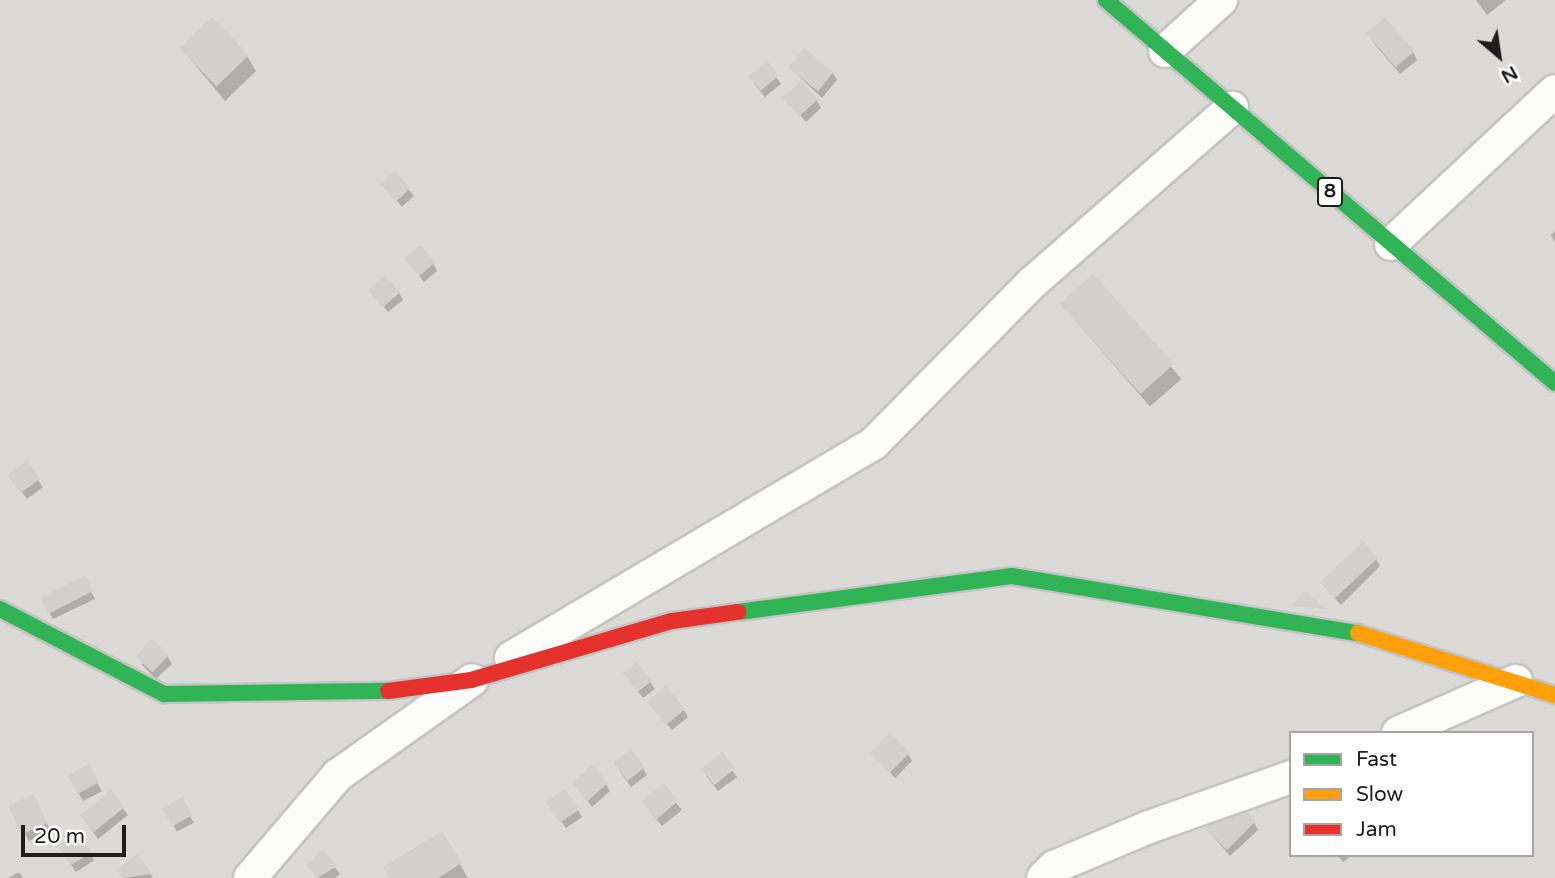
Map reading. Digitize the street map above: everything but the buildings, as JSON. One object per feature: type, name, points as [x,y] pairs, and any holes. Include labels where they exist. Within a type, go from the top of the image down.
[{"type":"street","name":"8","points":[[1106,0],[1555,383]]},
{"type":"street","points":[[1165,51],[1222,0]]},
{"type":"street","points":[[1391,244],[1555,91]]},
{"type":"street","points":[[250,878],[338,775],[471,680],[874,443],[1032,284],[1232,108]]},
{"type":"street","points":[[0,608],[164,694],[359,695],[471,680],[673,621],[1012,576],[1360,633],[1555,695]]},
{"type":"street","points":[[1403,731],[1516,681]]},
{"type":"street","points":[[1043,878],[1054,867],[1149,827],[1289,778]]},
{"type":"shaded area","points":[[0,0],[1555,0],[1555,878],[0,878]]},
{"type":"traffic: fast","points":[[1106,0],[1555,383]]},
{"type":"traffic: fast","points":[[738,612],[1012,576],[1358,633]]},
{"type":"traffic: fast","points":[[0,609],[164,694],[388,691]]},
{"type":"traffic: slow","points":[[1358,633],[1555,695]]},
{"type":"traffic: jam","points":[[388,691],[471,680],[672,621],[738,612]]}]
